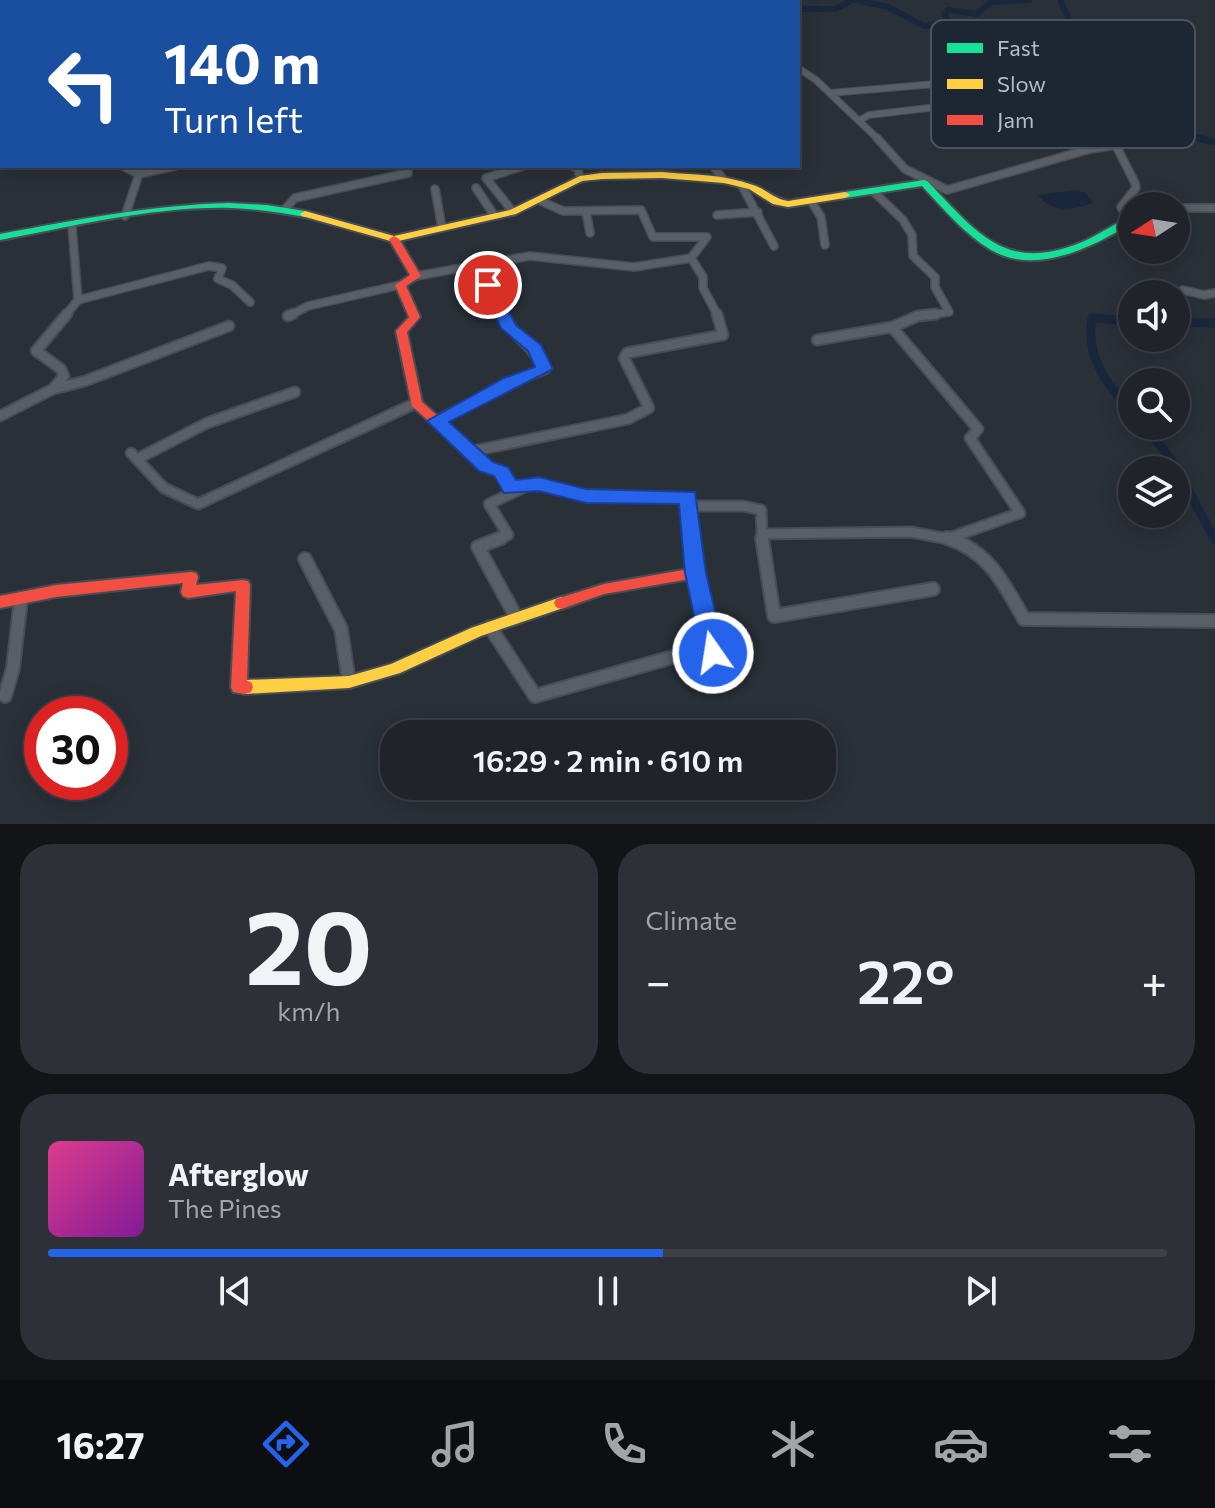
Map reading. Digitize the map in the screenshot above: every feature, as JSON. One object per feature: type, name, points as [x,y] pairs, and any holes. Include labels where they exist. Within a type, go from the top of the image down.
[{"type":"street","points":[[800,69],[819,80],[842,108],[860,120],[893,162],[924,183],[979,237],[1009,255],[1020,257],[1068,249],[1118,230]]},
{"type":"street","points":[[830,93],[931,84]]},
{"type":"street","points":[[860,120],[869,115],[931,110]]},
{"type":"street","points":[[0,237],[125,216],[223,204],[285,209],[347,223],[394,239],[513,212],[541,201],[578,170],[724,180],[741,184],[776,202],[811,201],[924,183],[947,190],[1096,148]]},
{"type":"street","points":[[1117,148],[1136,188],[1133,192]]},
{"type":"street","points":[[130,168],[139,174],[166,168]]},
{"type":"street","points":[[285,209],[295,198],[408,173],[407,168]]},
{"type":"street","points":[[513,212],[486,178],[517,168]]},
{"type":"street","points":[[715,168],[724,180]]},
{"type":"street","points":[[125,216],[139,174]]},
{"type":"street","points":[[741,184],[774,246]]},
{"type":"street","points":[[476,188],[494,215]]},
{"type":"street","points":[[435,189],[442,228]]},
{"type":"street","points":[[817,340],[892,327],[918,316],[949,312],[935,287],[935,277],[913,256],[915,239],[904,217],[875,193]]},
{"type":"street","points":[[288,316],[308,306],[400,285],[416,276],[480,262],[530,256],[634,267],[691,258],[708,239],[704,235],[653,237],[641,210],[557,211],[541,201]]},
{"type":"street","points":[[811,201],[821,217],[825,245]]},
{"type":"street","points":[[1190,208],[1215,208]]},
{"type":"street","points":[[586,211],[590,233]]},
{"type":"street","points":[[717,215],[758,212]]},
{"type":"street","points":[[72,226],[78,300]]},
{"type":"street","points":[[394,239],[416,276]]},
{"type":"street","points":[[473,451],[628,419],[649,408],[624,358],[627,353],[723,335],[716,308],[703,288],[703,277],[691,258]]},
{"type":"street","points":[[437,421],[511,382],[545,369],[535,349],[509,328],[480,262]]},
{"type":"street","points":[[53,389],[64,376],[61,369],[36,351],[78,300],[209,266],[222,268],[218,279],[232,285],[250,302]]},
{"type":"street","points":[[400,285],[415,317],[401,331],[416,403],[473,451],[486,466],[501,471],[511,488],[539,484],[586,496],[688,497],[696,573],[713,653],[673,657],[535,696],[490,627]]},
{"type":"street","points":[[1190,291],[1215,293]]},
{"type":"street","points":[[0,416],[53,389],[95,380],[134,360],[188,345],[229,326]]},
{"type":"street","points":[[892,327],[978,429],[970,438],[975,450],[1020,513],[952,537]]},
{"type":"street","points":[[295,392],[207,423],[134,456],[164,488],[198,504],[416,403]]},
{"type":"street","points":[[516,617],[478,547],[508,535],[489,504],[528,485]]},
{"type":"street","points":[[689,506],[743,506],[761,510],[764,568],[774,616],[933,589]]},
{"type":"street","points":[[762,534],[794,538],[883,530],[952,537],[983,555],[1024,619],[1215,621]]},
{"type":"street","points":[[305,559],[312,577],[336,612],[349,651],[349,682]]},
{"type":"street","points":[[0,602],[56,591],[191,577],[188,592],[243,585],[239,687],[349,682],[395,669],[516,617],[604,589],[696,573]]},
{"type":"street","points":[[5,696],[13,668],[21,598]]},
{"type":"water","points":[[1076,190],[1086,193],[1093,203],[1056,208],[1038,195]]},
{"type":"waterway","points":[[800,9],[836,9],[852,0]]},
{"type":"waterway","points":[[855,0],[888,7],[924,26],[931,25]]},
{"type":"waterway","points":[[948,20],[944,14],[948,10],[977,14],[991,2],[1029,0]]},
{"type":"waterway","points":[[1060,0],[1069,20]]},
{"type":"waterway","points":[[1195,137],[1203,139]]},
{"type":"waterway","points":[[1198,138],[1203,139]]},
{"type":"waterway","points":[[1203,139],[1215,142]]},
{"type":"waterway","points":[[1118,320],[1092,318],[1091,332],[1100,370],[1118,396]]},
{"type":"waterway","points":[[1190,322],[1215,323]]},
{"type":"waterway","points":[[1156,440],[1173,462],[1215,540]]},
{"type":"traffic: fast","points":[[845,195],[924,183],[977,236],[1014,256],[1031,257],[1067,251],[1118,227]]},
{"type":"traffic: fast","points":[[0,237],[152,210],[191,207],[267,208],[305,214]]},
{"type":"traffic: slow","points":[[305,214],[394,239],[513,212],[580,179],[602,176],[662,175],[724,180],[752,187],[776,202],[788,204],[845,195]]},
{"type":"traffic: slow","points":[[245,687],[349,682],[395,669],[476,632],[561,603]]},
{"type":"traffic: jam","points":[[394,239],[416,276],[400,285],[415,317],[401,331],[416,403],[486,466],[501,471],[511,488],[539,484],[586,496],[688,497],[696,573],[604,589],[561,603]]},
{"type":"traffic: jam","points":[[0,602],[56,591],[191,577],[188,592],[243,585],[239,687],[245,687]]},
{"type":"route","points":[[488,285],[509,328],[535,349],[545,369],[511,382],[437,421],[486,466],[501,471],[511,488],[539,484],[586,496],[650,494],[688,497],[696,573],[713,653]]}]
